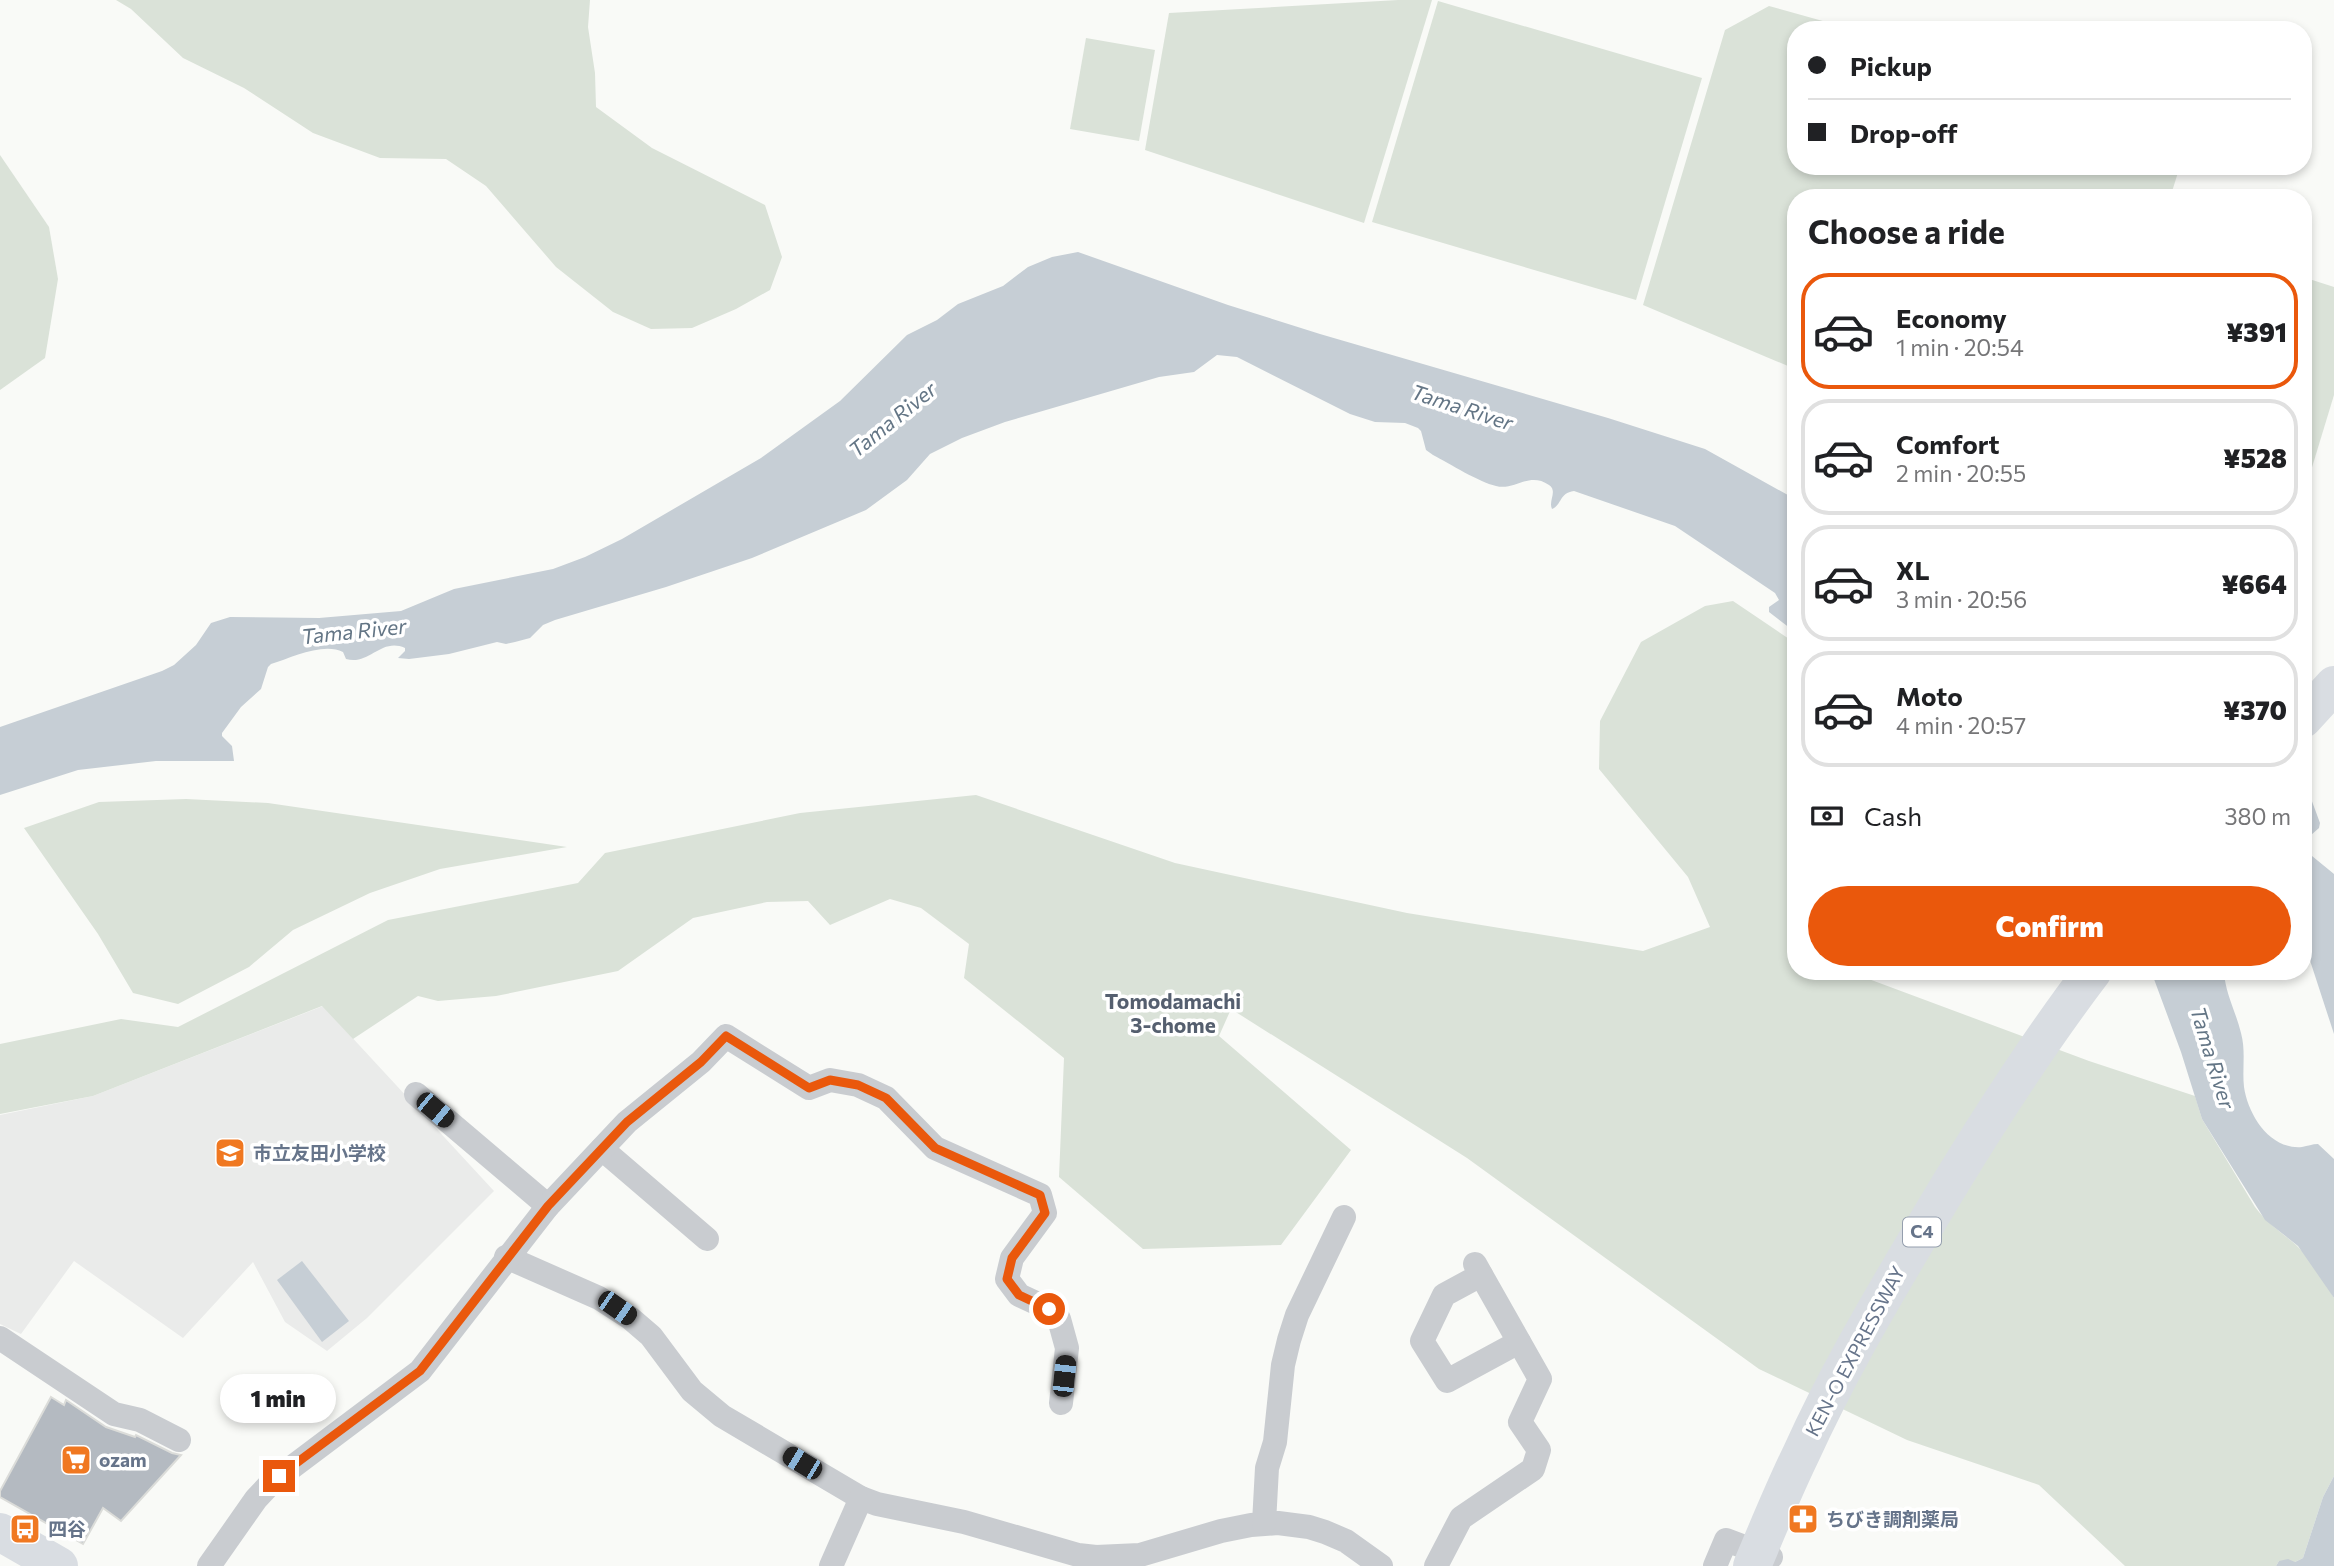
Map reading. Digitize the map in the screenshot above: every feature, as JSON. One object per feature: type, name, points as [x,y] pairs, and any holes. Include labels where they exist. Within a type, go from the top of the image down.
[{"type":"highway","points":[[2312,691],[2334,668]]},
{"type":"highway","points":[[2312,709],[2334,685]]},
{"type":"highway","name":"KEN-O EXPRESSWAY","points":[[1738,1566],[1791,1448],[1863,1304],[1943,1168],[2069,980]]},
{"type":"highway","name":"KEN-O EXPRESSWAY","points":[[1752,1566],[1801,1453],[1868,1321],[1991,1118],[2054,1023],[2086,980]]},
{"type":"highway","points":[[0,1532],[59,1566]]},
{"type":"street","points":[[209,1566],[271,1483],[420,1371],[548,1206],[627,1122],[701,1062],[726,1036],[809,1088],[830,1080],[858,1085],[886,1098],[935,1148],[1040,1195],[1045,1213],[1012,1258],[1007,1279],[1019,1295],[1049,1309],[1059,1319],[1066,1348],[1061,1403]]},
{"type":"street","points":[[416,1094],[548,1206]]},
{"type":"street","points":[[602,1149],[707,1238]]},
{"type":"street","points":[[1264,1523],[1267,1468],[1275,1442],[1283,1365],[1289,1340],[1297,1315],[1344,1217]]},
{"type":"street","points":[[506,1257],[617,1308],[651,1336],[692,1391],[706,1404],[861,1498],[877,1504],[964,1522],[1065,1552],[1097,1558],[1140,1555],[1222,1531],[1264,1523],[1290,1524],[1325,1532],[1346,1541],[1381,1566]]},
{"type":"street","points":[[1436,1566],[1461,1518],[1533,1469],[1539,1450],[1520,1423],[1540,1379],[1519,1342],[1478,1270],[1444,1295],[1422,1341],[1447,1381],[1519,1342]]},
{"type":"street","points":[[0,1338],[114,1414],[140,1420],[179,1440]]},
{"type":"street","points":[[1715,1566],[1726,1540],[1774,1558],[1805,1486]]},
{"type":"street","points":[[831,1566],[861,1498]]},
{"type":"shaded area","points":[[116,0],[590,0],[588,27],[595,73],[596,107],[652,148],[765,205],[782,257],[770,290],[736,309],[692,328],[651,329],[613,312],[556,267],[486,186],[446,159],[380,158],[313,133],[244,88],[183,58],[131,9]]},
{"type":"shaded area","points":[[1432,0],[1364,223],[1145,150],[1169,13]]},
{"type":"shaded area","points":[[1438,1],[1702,78],[1636,300],[1372,222]]},
{"type":"shaded area","points":[[1769,6],[1823,21],[1787,21],[1787,175],[2177,175],[2173,189],[1787,189],[1787,366],[1643,305],[1725,30]]},
{"type":"shaded area","points":[[1086,38],[1155,50],[1139,141],[1070,129]]},
{"type":"shaded area","points":[[0,155],[49,227],[58,279],[45,358],[0,390]]},
{"type":"shaded area","points":[[2312,280],[2334,287],[2334,395],[2312,467]]},
{"type":"shaded area","points":[[1733,601],[1787,638],[1787,980],[1871,980],[2089,1061],[2195,1096],[2202,1119],[2255,1207],[2269,1223],[2301,1250],[2330,1291],[2334,1298],[2334,1476],[2323,1497],[2303,1558],[2295,1562],[2279,1561],[2276,1566],[2125,1566],[2039,1485],[1907,1440],[1759,1369],[1467,1158],[1231,1009],[1219,1036],[1351,1150],[1281,1245],[1143,1249],[1059,1177],[1064,1058],[964,978],[969,944],[921,908],[890,899],[830,925],[808,901],[767,902],[693,918],[618,971],[496,996],[438,1001],[418,996],[353,1039],[322,1006],[93,1096],[0,1114],[0,1044],[121,1019],[178,1027],[388,920],[578,883],[605,853],[800,813],[976,795],[1175,863],[1407,913],[1643,951],[1710,927],[1688,877],[1599,769],[1600,721],[1641,642],[1705,606]]},
{"type":"shaded area","points":[[186,799],[268,803],[567,847],[440,869],[370,893],[293,930],[249,967],[178,1004],[133,993],[98,934],[24,828],[99,802]]},
{"type":"shaded area","name":"市立友田小学校","points":[[323,1006],[494,1191],[367,1318],[327,1351],[285,1322],[253,1262],[183,1338],[74,1261],[21,1334],[0,1324],[0,1115],[93,1096]]},
{"type":"water","name":"Tama River","points":[[1078,252],[1320,334],[1705,449],[1787,495],[1787,626],[1769,612],[1769,607],[1779,600],[1775,593],[1675,526],[1574,491],[1566,494],[1552,509],[1552,487],[1542,481],[1528,480],[1503,487],[1489,484],[1426,450],[1418,428],[1405,423],[1375,422],[1350,414],[1237,357],[1217,355],[1194,372],[1159,377],[1005,422],[962,438],[930,454],[907,480],[866,510],[752,558],[555,620],[543,625],[530,638],[409,659],[398,658],[405,648],[397,646],[382,648],[362,659],[354,660],[346,659],[343,652],[326,649],[307,652],[271,664],[261,689],[241,707],[222,733],[232,746],[234,761],[156,761],[78,770],[0,795],[0,727],[162,671],[174,665],[196,645],[211,623],[230,617],[319,618],[401,611],[454,589],[553,569],[585,557],[622,539],[761,458],[840,401],[907,335],[937,320],[958,304],[1003,286],[1028,267],[1052,257]]},
{"type":"water","points":[[2312,801],[2320,823],[2319,828],[2312,834]]},
{"type":"water","points":[[2312,856],[2334,874],[2334,1034],[2312,967]]},
{"type":"water","name":"Tama River","points":[[2154,980],[2225,980],[2242,1040],[2246,1098],[2262,1129],[2280,1143],[2290,1146],[2318,1144],[2334,1159],[2334,1298],[2298,1246],[2265,1220],[2202,1119]]},
{"type":"water","points":[[302,1261],[349,1321],[322,1342],[277,1280]]},
{"type":"water","points":[[2334,1476],[2334,1566],[2276,1566],[2279,1561],[2288,1559],[2295,1562],[2303,1558],[2323,1497]]},
{"type":"building","points":[[51,1397],[64,1405],[66,1400],[106,1427],[135,1437],[136,1435],[181,1455],[121,1521],[103,1508],[83,1544],[0,1497],[0,1491]]},
{"type":"place","name":"市立友田小学校","points":[[230,1153]]},
{"type":"place","name":"ozam","points":[[76,1460]]},
{"type":"place","name":"ちびき調剤薬局","points":[[1803,1519]]},
{"type":"place","name":"四谷","points":[[25,1529]]},
{"type":"district","name":"Tomodamachi 3-chome","points":[[1173,1014]]},
{"type":"route","points":[[279,1476],[429,1363],[506,1257],[548,1206],[627,1122],[701,1062],[726,1036],[809,1088],[830,1080],[858,1085],[886,1098],[935,1148],[1040,1195],[1045,1213],[1012,1258],[1007,1279],[1019,1295],[1049,1309]]}]
